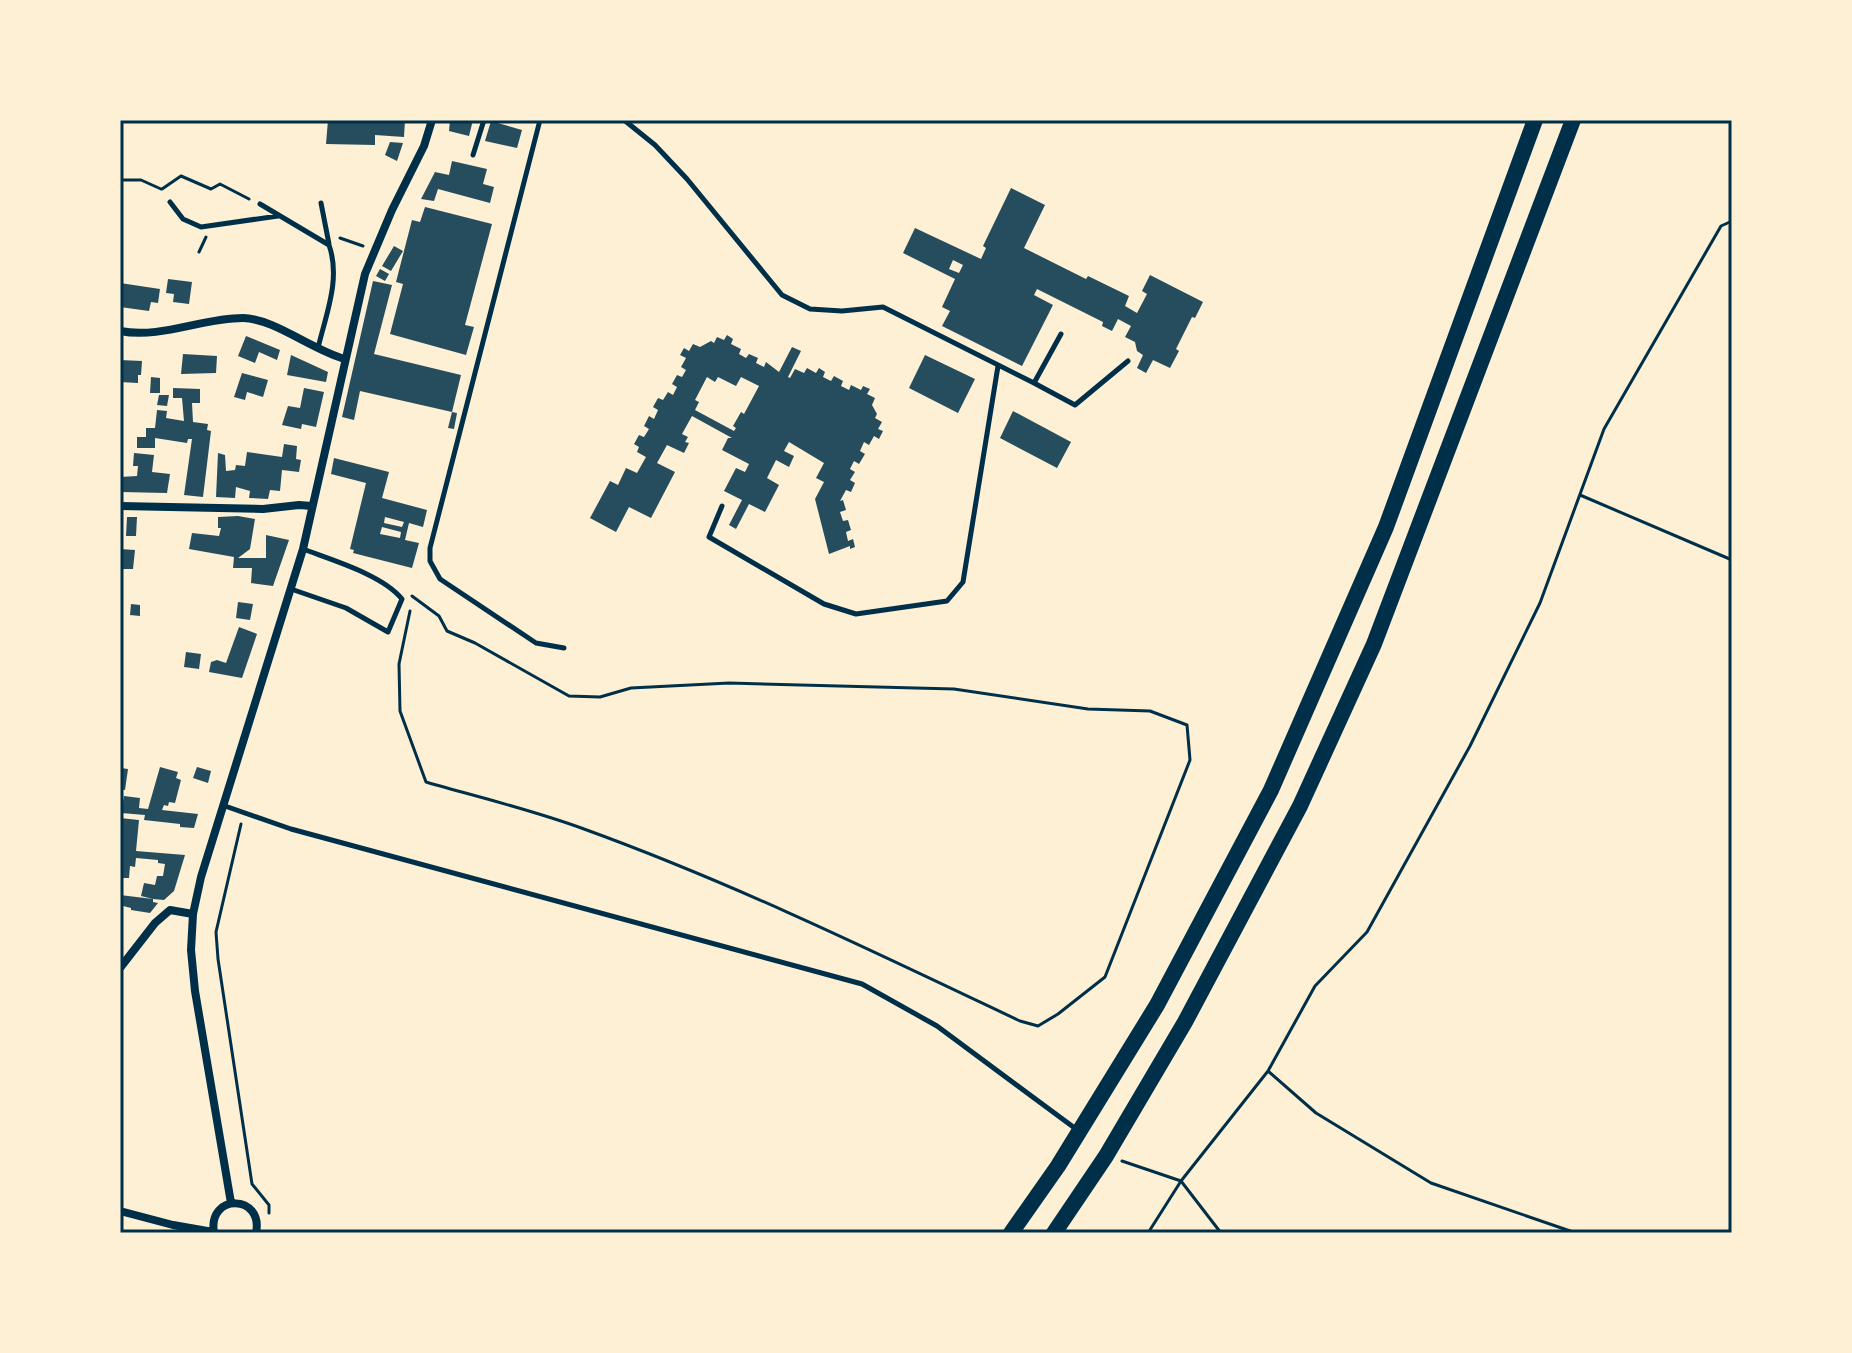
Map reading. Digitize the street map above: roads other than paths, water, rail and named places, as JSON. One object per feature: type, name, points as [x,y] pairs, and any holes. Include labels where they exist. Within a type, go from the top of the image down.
[{"type":"main road","points":[[1011,1233],[1080,1132],[1157,1005],[1277,775],[1386,527],[1535,120]]},
{"type":"main road","points":[[1054,1233],[1106,1156],[1185,1022],[1300,806],[1374,644],[1573,120]]},
{"type":"street","points":[[231,1203],[195,991],[191,950],[193,914],[201,877],[303,549],[360,291],[392,210],[424,146],[432,120]]},
{"type":"street","points":[[120,331],[149,332],[242,318],[256,319],[345,359]]},
{"type":"street","points":[[120,506],[263,509],[312,506]]},
{"type":"street","points":[[120,968],[155,923],[170,910],[193,914]]},
{"type":"street","points":[[120,1211],[214,1232],[213,1223],[218,1210],[231,1203],[242,1204],[255,1214],[256,1233]]},
{"type":"lane","points":[[473,155],[484,120]]},
{"type":"lane","points":[[540,120],[430,548],[430,561],[440,579],[519,634],[536,643],[564,648]]},
{"type":"lane","points":[[624,120],[655,145],[687,179],[782,295],[810,309],[842,311],[883,307],[1075,405],[1128,361]]},
{"type":"lane","points":[[170,202],[183,219],[201,227],[279,216]]},
{"type":"lane","points":[[318,348],[335,279],[335,261],[321,203]]},
{"type":"lane","points":[[260,204],[329,244]]},
{"type":"lane","points":[[1034,383],[1061,334]]},
{"type":"lane","points":[[722,506],[709,537],[824,604],[856,614],[947,601],[963,582],[998,366]]},
{"type":"lane","points":[[291,589],[346,608],[388,632],[402,599],[394,589],[344,564],[303,549]]},
{"type":"lane","points":[[225,806],[291,829],[862,984],[937,1026],[1080,1132]]}]
